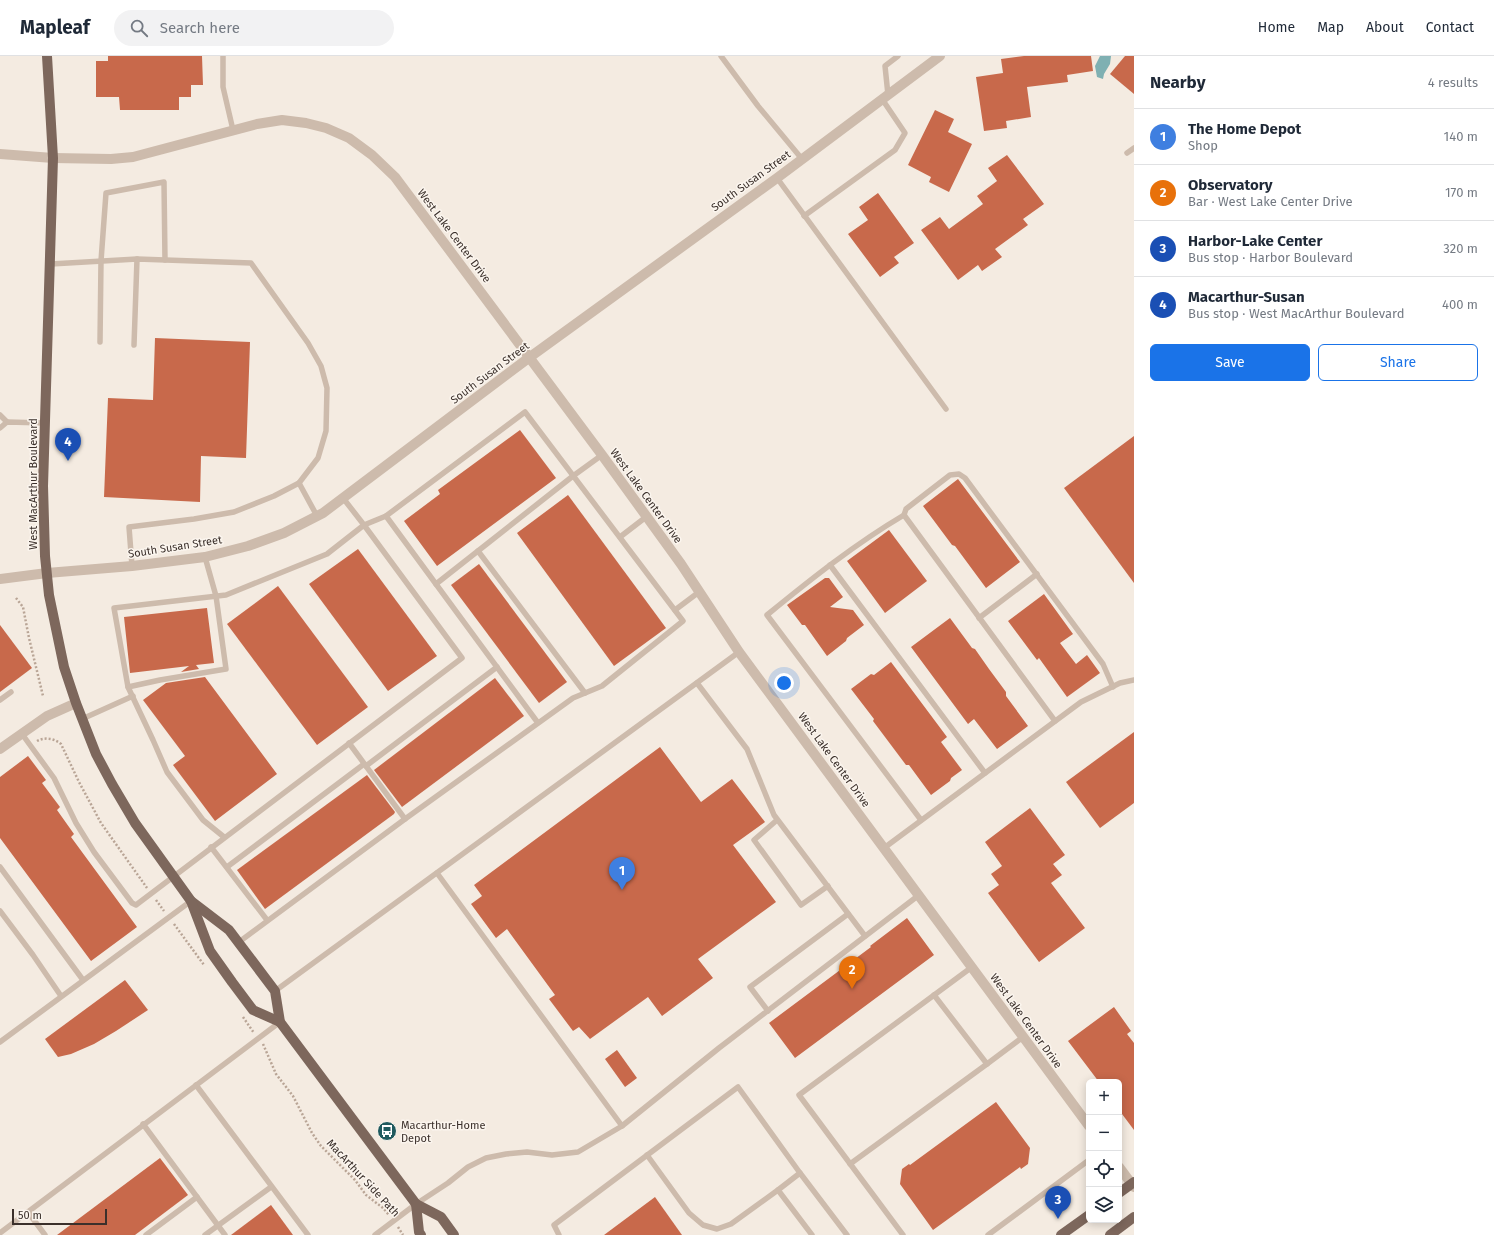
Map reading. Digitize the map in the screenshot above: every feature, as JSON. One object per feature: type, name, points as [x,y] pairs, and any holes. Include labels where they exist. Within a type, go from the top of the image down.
[{"type":"main road","name":"West MacArthur Boulevard","points":[[47,56],[54,158],[43,486],[45,556],[56,633],[64,667],[76,703],[96,754],[112,784],[135,823],[173,877],[191,901],[229,930],[239,942],[275,991],[280,1022],[416,1204],[441,1217],[454,1235]]},
{"type":"main road","name":"West MacArthur Boulevard","points":[[191,901],[210,951],[232,982],[253,1010],[280,1022]]},
{"type":"main road","points":[[1122,1191],[1133,1184]]},
{"type":"main road","points":[[416,1204],[420,1235]]},
{"type":"main road","points":[[1061,1235],[1086,1217]]},
{"type":"main road","points":[[1110,1235],[1134,1217]]},
{"type":"street","name":"South Susan Street","points":[[0,579],[205,557],[248,546],[284,533],[317,516],[530,357],[777,178],[940,56]]},
{"type":"street","name":"West Lake Center Drive","points":[[0,154],[54,158],[111,159],[133,157],[257,124],[282,120],[306,123],[326,128],[348,138],[372,155],[395,177],[530,357],[680,564],[739,652],[1086,1122]]},
{"type":"street","points":[[0,750],[47,716],[76,703]]},
{"type":"street","points":[[1122,1171],[1133,1184]]},
{"type":"lane","points":[[223,56],[223,87],[233,130]]},
{"type":"lane","points":[[721,56],[758,106],[802,159]]},
{"type":"lane","points":[[804,216],[895,150],[905,133],[885,97],[885,66],[898,56]]},
{"type":"lane","points":[[1127,153],[1134,148]]},
{"type":"lane","points":[[777,178],[946,409]]},
{"type":"lane","points":[[100,342],[101,261],[106,193],[164,182],[165,260]]},
{"type":"lane","points":[[51,264],[137,259],[251,263],[308,343],[321,366],[327,388],[326,431],[318,458],[299,483],[274,496],[234,512],[194,520],[129,527],[132,566]]},
{"type":"lane","points":[[134,345],[137,259]]},
{"type":"lane","points":[[224,837],[203,820],[167,772],[128,687],[114,608],[226,595],[327,554],[364,525],[386,516],[525,412],[683,621],[602,686],[573,698],[267,920],[239,942]]},
{"type":"lane","points":[[0,415],[7,422]]},
{"type":"lane","points":[[0,428],[7,422],[45,423]]},
{"type":"lane","points":[[436,584],[573,476],[602,455]]},
{"type":"lane","points":[[921,820],[767,614],[830,565],[882,528],[904,515],[906,509],[950,475],[959,474],[965,478],[1103,664],[1113,687]]},
{"type":"lane","points":[[299,483],[317,516]]},
{"type":"lane","points":[[22,734],[54,778],[76,823],[94,852],[132,903],[136,905],[462,658],[343,498]]},
{"type":"lane","points":[[904,515],[1055,721]]},
{"type":"lane","points":[[386,516],[538,723]]},
{"type":"lane","points":[[620,537],[646,517]]},
{"type":"lane","points":[[478,551],[585,693]]},
{"type":"lane","points":[[128,687],[226,669],[216,596],[205,557]]},
{"type":"lane","points":[[830,565],[985,773]]},
{"type":"lane","points":[[979,618],[1037,574]]},
{"type":"lane","points":[[675,610],[699,592]]},
{"type":"lane","points":[[275,991],[739,652]]},
{"type":"lane","points":[[227,867],[497,667]]},
{"type":"lane","points":[[884,848],[1081,702],[1120,684],[1134,680]]},
{"type":"lane","points":[[697,682],[748,750],[777,820],[865,936]]},
{"type":"lane","points":[[0,700],[11,692]]},
{"type":"lane","points":[[82,719],[133,696]]},
{"type":"lane","points":[[349,744],[405,820]]},
{"type":"lane","points":[[777,820],[754,840],[801,905],[828,886]]},
{"type":"lane","points":[[212,847],[267,920]]},
{"type":"lane","points":[[0,867],[83,980]]},
{"type":"lane","points":[[436,873],[622,1126]]},
{"type":"lane","points":[[375,1235],[416,1204],[468,1168],[486,1158],[527,1152],[552,1155],[578,1152],[622,1126],[719,1048],[919,895]]},
{"type":"lane","points":[[0,1042],[191,901]]},
{"type":"lane","points":[[0,911],[61,996]]},
{"type":"lane","points":[[768,1011],[750,987],[848,914]]},
{"type":"lane","points":[[903,1235],[799,1095],[972,967]]},
{"type":"lane","points":[[934,995],[987,1064]]},
{"type":"lane","points":[[0,1233],[280,1022]]},
{"type":"lane","points":[[850,1164],[1023,1037]]},
{"type":"lane","points":[[196,1085],[308,1235]]},
{"type":"lane","points":[[559,1235],[554,1225],[738,1087],[847,1235]]},
{"type":"lane","points":[[143,1124],[225,1235]]},
{"type":"lane","points":[[647,1155],[689,1213],[703,1225],[717,1230],[732,1224],[800,1173]]},
{"type":"lane","points":[[988,1235],[1086,1162]]},
{"type":"lane","points":[[205,1235],[271,1187]]},
{"type":"lane","points":[[778,1190],[812,1235]]},
{"type":"lane","points":[[146,1235],[197,1197]]},
{"type":"lane","points":[[28,1212],[46,1235]]},
{"type":"path","points":[[16,598],[23,607],[43,696]]},
{"type":"path","points":[[31,746],[40,740],[47,738],[59,742]]},
{"type":"path","name":"MacArthur Side Path","points":[[266,1047],[270,1063],[276,1074],[293,1096],[312,1133],[321,1146],[355,1180],[366,1195],[383,1208],[403,1235]]},
{"type":"water","points":[[1100,56],[1111,56],[1110,64],[1104,74],[1103,79],[1097,77],[1095,66]]},
{"type":"building","points":[[108,56],[202,56],[203,85],[191,85],[191,97],[179,97],[179,110],[120,110],[119,97],[96,97],[96,61],[108,61]]},
{"type":"building","points":[[1024,56],[1091,56],[1093,71],[1067,75],[1068,82],[1027,87],[1031,117],[1006,121],[1007,128],[984,131],[976,77],[1003,73],[1001,59]]},
{"type":"building","points":[[1125,56],[1134,56],[1134,94],[1110,74]]},
{"type":"building","points":[[935,110],[954,119],[948,132],[972,144],[949,192],[929,182],[931,177],[908,165]]},
{"type":"building","points":[[1007,155],[1044,204],[1023,219],[1028,225],[995,249],[1002,257],[982,271],[978,265],[958,280],[921,230],[940,217],[949,229],[983,204],[977,196],[997,181],[988,168]]},
{"type":"building","points":[[878,193],[914,243],[894,257],[899,263],[880,277],[848,234],[868,220],[859,207]]},
{"type":"building","points":[[155,338],[250,342],[246,458],[201,456],[200,502],[104,497],[108,398],[153,400]]},
{"type":"building","points":[[520,430],[556,478],[437,566],[404,521],[440,494],[438,490]]},
{"type":"building","points":[[1134,436],[1134,583],[1064,488]]},
{"type":"building","points":[[958,479],[1020,562],[986,588],[923,506]]},
{"type":"building","points":[[568,495],[666,628],[614,666],[517,533]]},
{"type":"building","points":[[889,530],[927,581],[885,613],[847,561]]},
{"type":"building","points":[[358,549],[437,656],[388,691],[309,584]]},
{"type":"building","points":[[479,564],[567,682],[539,703],[451,585]]},
{"type":"building","points":[[825,578],[829,578],[843,597],[830,607],[853,610],[864,625],[827,656],[805,625],[802,625],[787,605]]},
{"type":"building","points":[[278,586],[368,707],[317,745],[227,624]]},
{"type":"building","points":[[1044,594],[1073,634],[1060,643],[1076,664],[1087,655],[1100,673],[1067,697],[1039,658],[1037,660],[1008,621]]},
{"type":"building","points":[[207,608],[214,663],[196,665],[199,669],[181,672],[189,666],[130,673],[124,617]]},
{"type":"building","points":[[950,618],[972,648],[975,649],[1028,726],[997,749],[974,719],[968,724],[911,647]]},
{"type":"building","points":[[0,625],[32,668],[0,692]]},
{"type":"building","points":[[891,662],[947,737],[941,742],[962,770],[931,795],[909,765],[906,765],[851,689],[871,674],[874,675]]},
{"type":"building","points":[[205,677],[277,774],[215,821],[173,765],[185,756],[143,700],[166,683]]},
{"type":"building","points":[[495,678],[524,716],[402,807],[374,770]]},
{"type":"building","points":[[1134,732],[1134,803],[1100,828],[1066,782]]},
{"type":"building","points":[[660,747],[701,802],[732,779],[765,822],[733,845],[776,902],[698,959],[713,978],[662,1016],[648,997],[590,1039],[579,1027],[573,1031],[549,999],[555,995],[507,929],[496,938],[471,904],[482,896],[474,885]]},
{"type":"building","points":[[28,756],[46,780],[42,783],[60,807],[57,810],[74,834],[71,837],[137,927],[91,961],[0,838],[0,777]]},
{"type":"building","points":[[367,775],[395,812],[394,814],[265,909],[237,870]]},
{"type":"building","points":[[1030,808],[1065,855],[1053,864],[1062,875],[1051,883],[1085,928],[1039,962],[988,893],[999,885],[991,874],[1002,866],[985,842]]},
{"type":"building","points":[[907,918],[934,955],[795,1058],[769,1023],[871,947],[870,946]]},
{"type":"building","points":[[125,980],[148,1010],[94,1044],[71,1054],[58,1057],[45,1039]]},
{"type":"building","points":[[1114,1007],[1131,1031],[1127,1034],[1134,1043],[1134,1130],[1122,1114],[1122,1079],[1097,1079],[1068,1041]]},
{"type":"building","points":[[617,1050],[637,1078],[625,1087],[605,1059]]},
{"type":"building","points":[[996,1102],[1030,1148],[1028,1164],[1021,1169],[1020,1167],[933,1230],[900,1184],[902,1169],[909,1164],[910,1165]]},
{"type":"building","points":[[160,1158],[188,1195],[135,1235],[57,1235]]},
{"type":"building","points":[[655,1197],[682,1235],[604,1235]]},
{"type":"building","points":[[271,1205],[293,1235],[231,1235]]},
{"type":"place","name":"Macarthur-Susan","points":[[68,461]]},
{"type":"place","name":"The Home Depot","points":[[622,890]]},
{"type":"place","name":"Observatory","points":[[852,989]]},
{"type":"place","name":"Macarthur-Home Depot","points":[[387,1131]]},
{"type":"place","name":"Harbor-Lake Center","points":[[1058,1219]]}]
